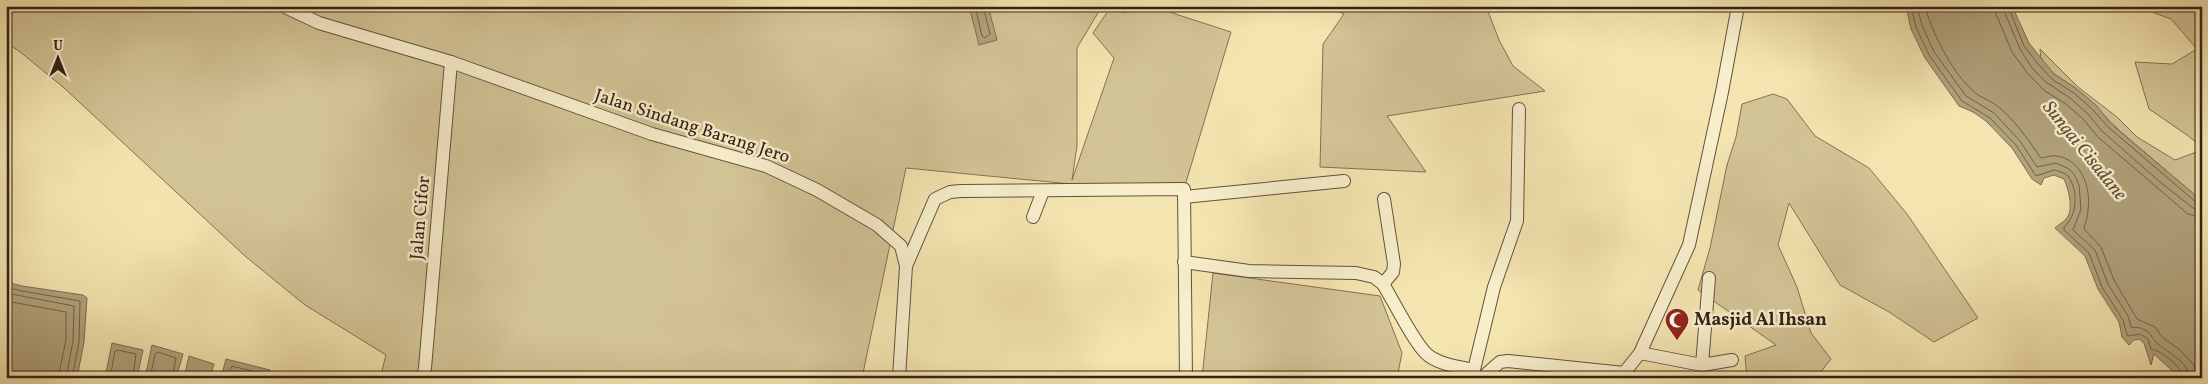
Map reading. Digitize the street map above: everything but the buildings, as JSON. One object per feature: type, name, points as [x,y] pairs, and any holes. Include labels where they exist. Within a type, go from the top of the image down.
[{"type":"street","name":"Jalan Sindang Barang Jero","points":[[283,6],[319,23],[451,62],[652,134],[766,166],[817,190],[877,225],[901,246],[905,260]]},
{"type":"street","points":[[1184,262],[1249,271],[1356,273],[1374,277],[1383,284],[1420,348],[1430,357],[1476,375],[1500,362],[1508,361],[1624,375],[1640,353],[1689,245],[1722,92],[1738,6]]},
{"type":"street","name":"Jalan Cifor","points":[[423,378],[426,368],[451,62]]},
{"type":"street","points":[[1476,375],[1494,287],[1517,221],[1519,109]]},
{"type":"street","points":[[1184,197],[1344,181]]},
{"type":"street","points":[[899,378],[905,260],[935,199],[942,195],[961,191],[1184,189],[1186,378]]},
{"type":"street","points":[[1033,217],[1043,190]]},
{"type":"street","points":[[1383,284],[1390,277],[1394,264],[1384,199]]},
{"type":"street","points":[[1702,365],[1709,278]]},
{"type":"street","points":[[1640,353],[1702,365],[1732,360]]},
{"type":"shaded area","points":[[6,6],[1102,6],[1077,48],[1077,146],[1072,180],[1114,58],[1093,33],[1110,8],[1124,13],[1133,6],[1151,6],[1231,32],[1184,189],[1071,184],[906,168],[862,378],[380,378],[386,355],[305,305],[245,256],[63,87],[19,51],[6,43]]},
{"type":"shaded area","points":[[1325,6],[1486,6],[1499,40],[1513,66],[1545,91],[1387,116],[1426,172],[1320,167],[1323,44],[1344,14]]},
{"type":"shaded area","points":[[2135,6],[2202,6],[2202,147],[2149,109],[2135,62],[2172,64],[2197,49],[2171,19]]},
{"type":"shaded area","points":[[2040,49],[2078,87],[2117,117],[2137,137],[2175,160],[2202,150],[2202,201],[2121,132],[2077,89],[2054,74],[2041,61]]},
{"type":"shaded area","points":[[1773,94],[1787,99],[1815,136],[1869,168],[1907,214],[1978,318],[1934,342],[1889,312],[1840,285],[1789,203],[1778,245],[1797,287],[1811,333],[1831,359],[1816,378],[1747,378],[1745,356],[1776,345],[1698,290],[1710,248],[1742,104]]},
{"type":"shaded area","points":[[1213,273],[1380,296],[1402,353],[1397,378],[1202,378]]},
{"type":"water","points":[[969,6],[988,6],[997,40],[979,45]]},
{"type":"water","name":"Sungai Cisadane","points":[[1906,6],[2012,6],[2029,43],[2054,74],[2077,89],[2097,106],[2110,123],[2202,201],[2202,378],[2180,378],[2154,354],[2151,365],[2144,343],[2139,339],[2134,340],[2129,345],[2122,337],[2119,322],[2098,289],[2085,256],[2055,228],[2067,218],[2070,209],[2069,193],[2064,179],[2054,175],[2044,178],[2041,185],[2032,179],[2012,148],[1986,121],[1973,112],[1959,106],[1925,58],[1911,29]]},
{"type":"water","points":[[6,282],[83,295],[87,298],[84,342],[77,378],[22,378],[6,369]]},
{"type":"water","points":[[112,343],[143,350],[137,378],[105,378]]},
{"type":"water","points":[[152,345],[183,354],[176,378],[145,378]]},
{"type":"water","points":[[189,356],[214,364],[210,378],[184,378]]},
{"type":"water","points":[[226,359],[270,370],[270,378],[221,378]]},
{"type":"place","name":"Masjid Al Ihsan","points":[[1677,341]]}]
